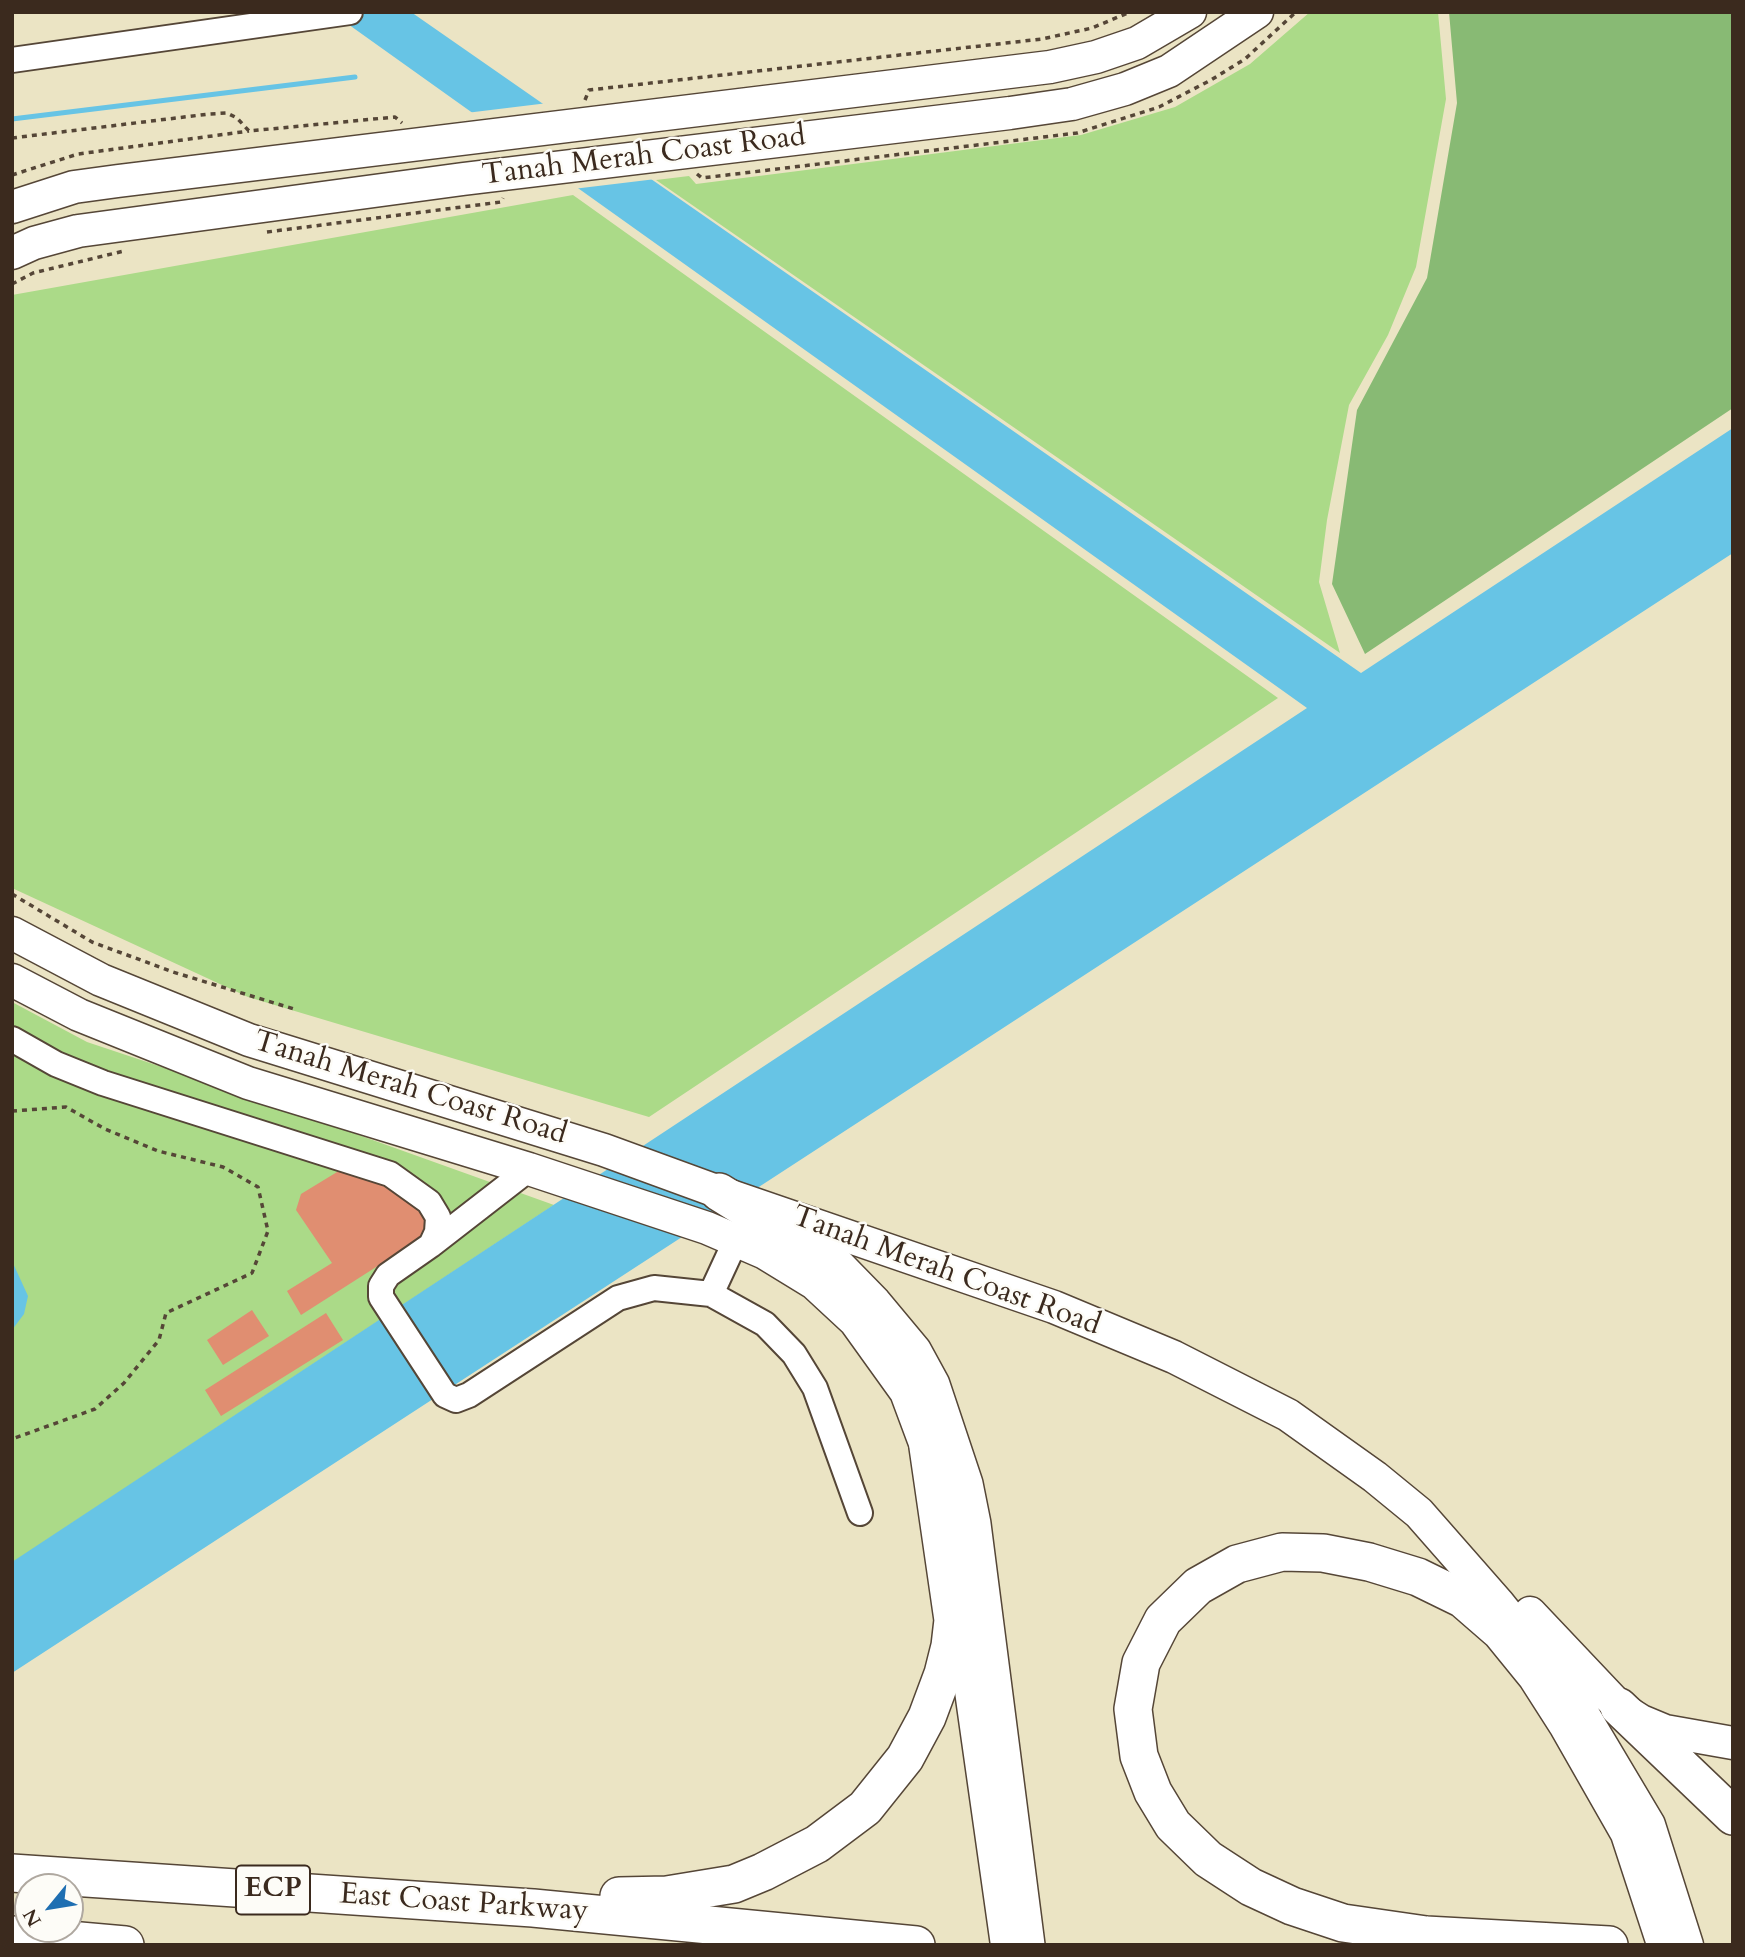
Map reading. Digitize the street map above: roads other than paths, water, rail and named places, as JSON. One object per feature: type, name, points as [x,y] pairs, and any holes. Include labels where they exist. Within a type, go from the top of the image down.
[{"type":"highway","points":[[719,1192],[833,1264],[873,1304],[913,1352],[931,1385],[964,1484],[972,1524],[1009,1888],[1026,1945]]},
{"type":"highway","points":[[533,1908],[554,1897],[667,1895],[734,1884],[817,1844],[865,1808],[905,1758],[927,1717],[950,1646],[953,1620],[951,1600],[928,1447]]},
{"type":"highway","points":[[1609,1945],[1426,1935],[1343,1923],[1292,1906],[1251,1887],[1208,1858],[1174,1825],[1153,1792],[1139,1756],[1133,1709],[1141,1663],[1163,1620],[1198,1586],[1237,1564],[1282,1552],[1324,1553],[1369,1562],[1418,1577],[1463,1600],[1501,1632],[1536,1675],[1568,1725],[1661,1892],[1666,1945]]},
{"type":"highway","points":[[1619,1707],[1733,1816]]},
{"type":"highway","name":"East Coast Parkway","points":[[12,1873],[533,1908],[916,1945]]},
{"type":"highway","points":[[12,1935],[125,1945]]},
{"type":"main road","name":"Tanah Merah Coast Road","points":[[12,207],[74,187],[424,132],[590,112],[1050,67],[1096,57],[1137,43],[1190,12]]},
{"type":"main road","name":"Tanah Merah Coast Road","points":[[12,253],[34,243],[78,231],[463,179],[1072,104],[1125,89],[1169,71],[1257,12]]},
{"type":"main road","name":"Tanah Merah Coast Road","points":[[12,933],[101,981],[249,1040],[604,1150],[1054,1307],[1174,1357],[1288,1415],[1375,1477],[1419,1513],[1498,1603],[1571,1694],[1649,1825],[1661,1892],[1687,1945]]},
{"type":"main road","name":"Tanah Merah Coast Road","points":[[12,980],[79,1015],[248,1083],[707,1228],[765,1253],[814,1283],[855,1321],[906,1392],[928,1447],[947,1520],[1009,1888],[1007,1945]]},
{"type":"main road","points":[[248,1083],[240,1069],[239,1057],[249,1040]]},
{"type":"main road","points":[[1419,1513],[1509,1591],[1619,1707],[1641,1721],[1665,1731],[1733,1743]]},
{"type":"lane","points":[[12,60],[350,12]]},
{"type":"lane","points":[[12,1039],[56,1064],[103,1083],[390,1174],[429,1202],[438,1217],[437,1232],[431,1245]]},
{"type":"lane","points":[[543,1174],[387,1275],[381,1286],[381,1297],[445,1395],[456,1400],[469,1395],[618,1298],[654,1288],[711,1294],[765,1324],[794,1354],[815,1388],[860,1513]]},
{"type":"lane","points":[[711,1294],[736,1240]]},
{"type":"water","points":[[331,12],[411,12],[1361,673],[1733,428],[1733,553],[12,1673],[12,1562],[1307,708]]},
{"type":"water","points":[[12,1261],[28,1296],[24,1314],[12,1330]]},
{"type":"waterway","points":[[12,119],[355,77]]}]
